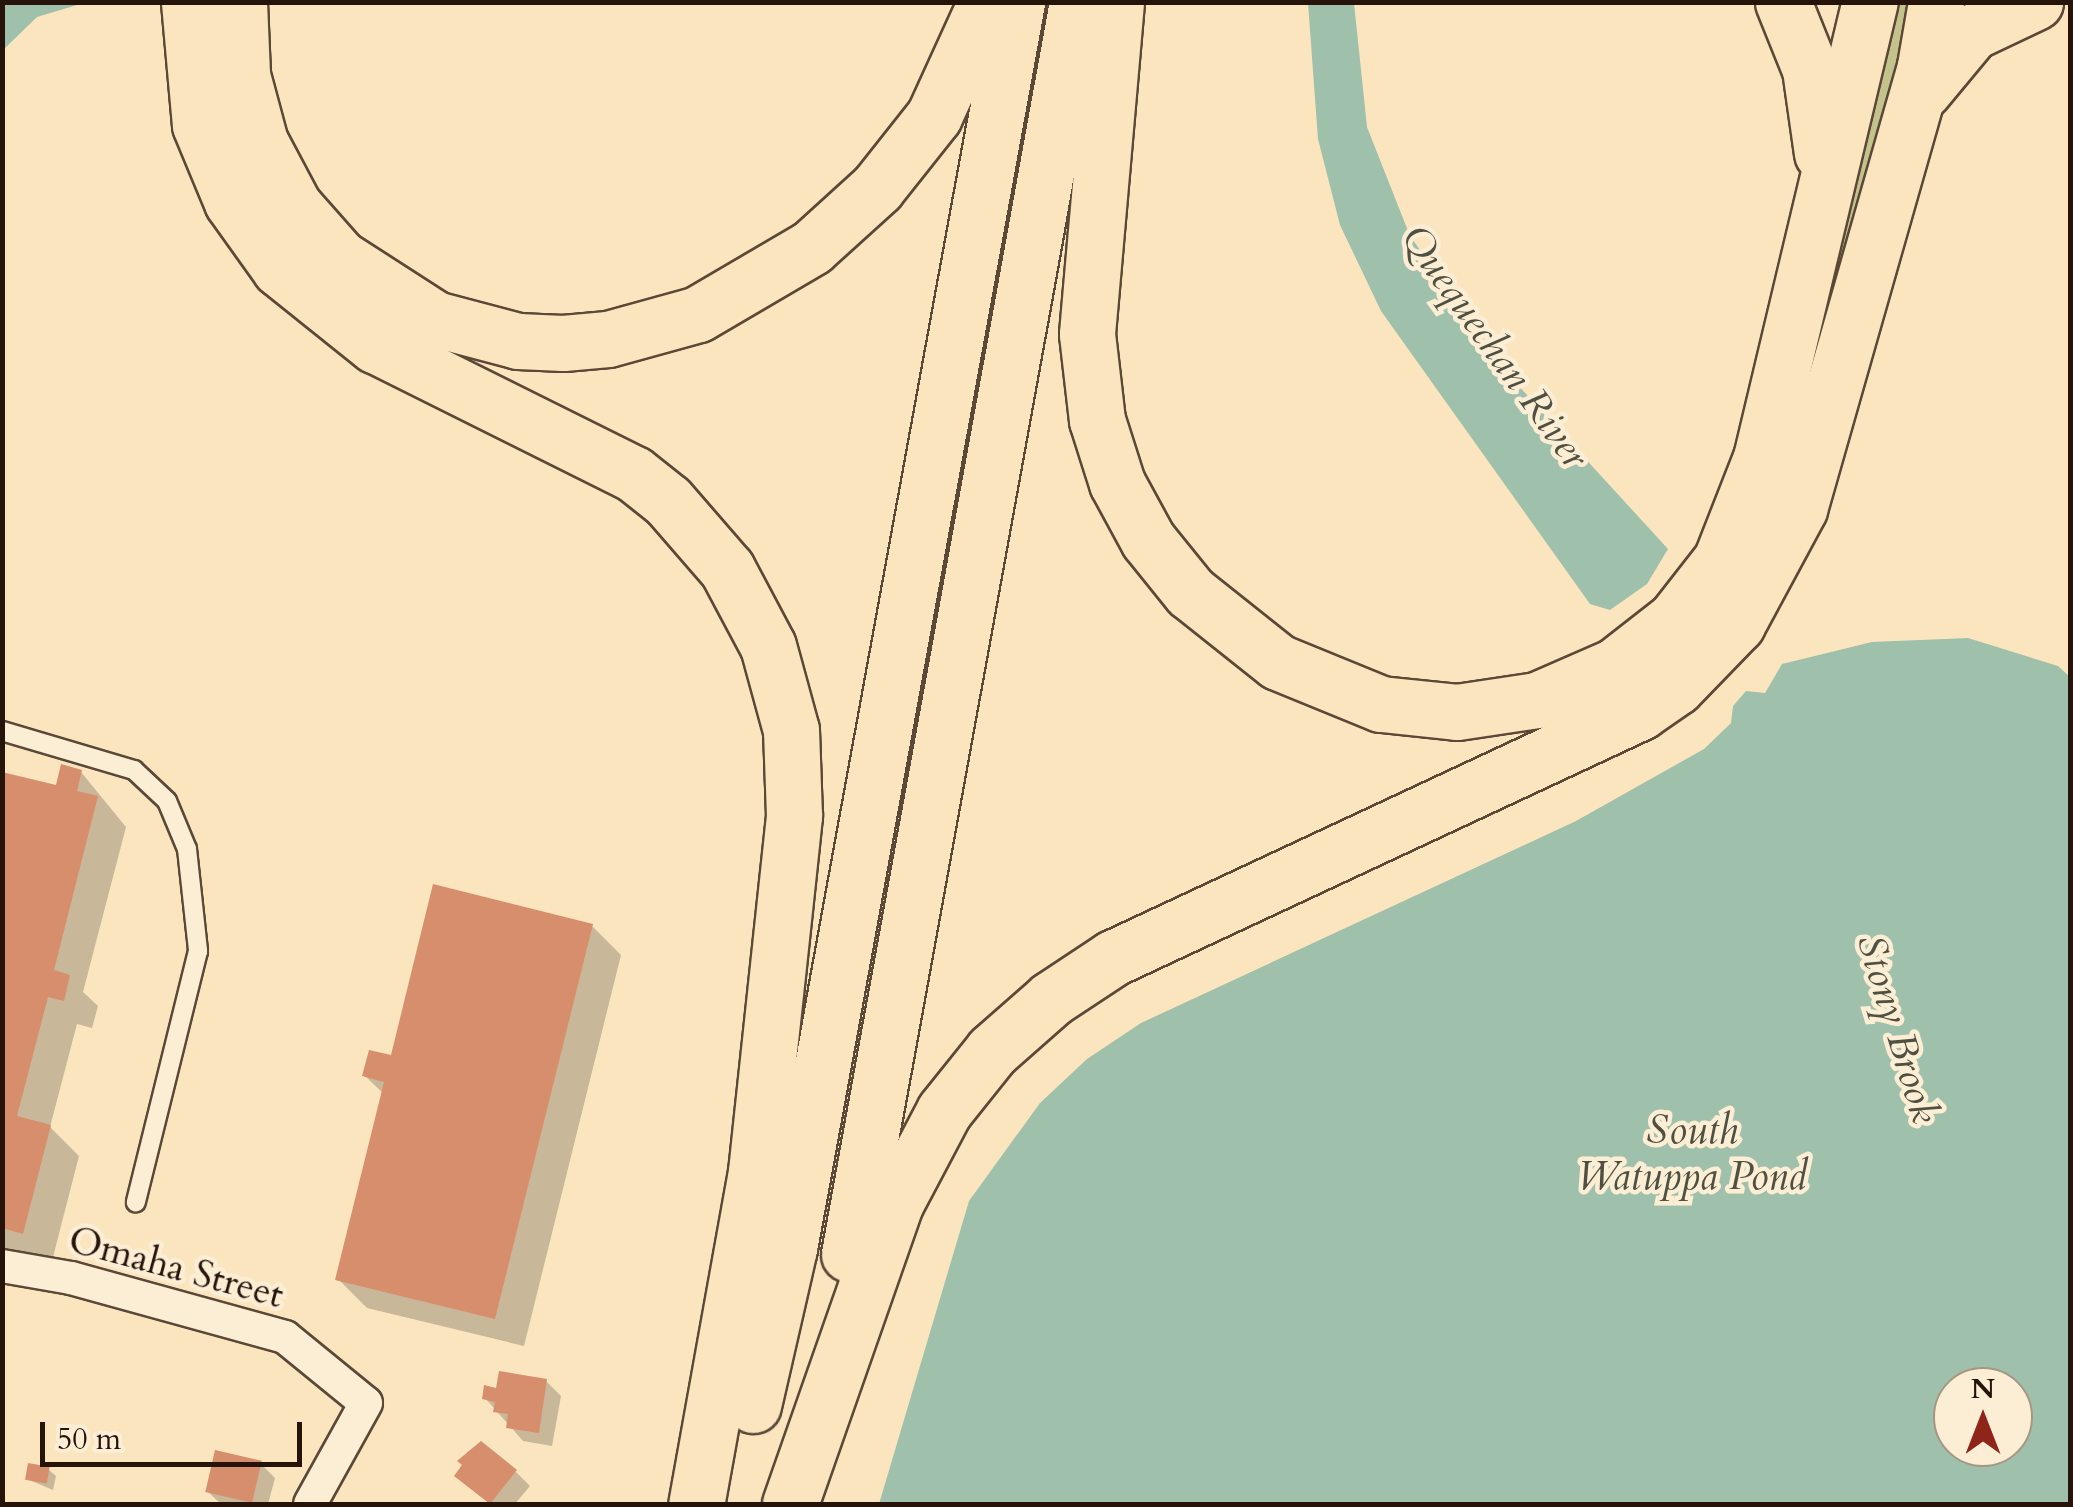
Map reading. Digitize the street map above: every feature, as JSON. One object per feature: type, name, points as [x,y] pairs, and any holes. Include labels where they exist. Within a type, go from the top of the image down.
[{"type":"highway","points":[[188,2],[200,125],[232,202],[280,270],[375,345],[634,474],[708,544],[768,646],[791,730],[794,816],[756,1172],[696,1504]]},
{"type":"highway","points":[[239,2],[242,76],[260,142],[316,234],[367,281],[434,320],[518,342],[563,343],[654,329],[698,314],[812,247],[877,188],[934,116],[986,2]]},
{"type":"highway","points":[[726,1504],[789,1248],[1017,2]]},
{"type":"highway","points":[[790,1504],[850,1249],[1077,2]]},
{"type":"highway","points":[[1116,2],[1087,334],[1090,390],[1105,452],[1148,540],[1190,592],[1278,662],[1345,694],[1457,712],[1537,700],[1615,666],[1675,619],[1721,560],[1751,492],[1870,2]]},
{"type":"highway","points":[[1783,2],[1817,99],[1818,214]]},
{"type":"highway","points":[[790,1504],[902,1188],[944,1111],[992,1051],[1051,999],[1113,958],[1640,712],[1688,676],[1737,624],[1800,509],[1904,140],[1936,2]]},
{"type":"highway","points":[[1904,140],[1922,93],[1948,54],[1986,23],[2035,2]]},
{"type":"street","name":"Omaha Street","points":[[2,1266],[72,1278],[285,1337],[366,1404],[310,1504]]},
{"type":"lane","points":[[2,731],[134,770],[167,801],[187,848],[198,952],[136,1202]]},
{"type":"shaded area","points":[[1890,3],[1917,3],[1797,448],[1783,445]]},
{"type":"water","points":[[3,2],[84,3],[37,17],[3,50]]},
{"type":"water","points":[[1308,3],[1354,3],[1367,127],[1410,236],[1515,382],[1668,549],[1647,584],[1610,610],[1590,604],[1381,311],[1340,225],[1318,139]]},
{"type":"water","name":"South Watuppa Pond","points":[[1968,638],[2058,666],[2070,677],[2070,1504],[879,1504],[969,1201],[1040,1103],[1087,1059],[1141,1023],[1576,821],[1704,749],[1731,723],[1733,706],[1746,691],[1765,693],[1782,664],[1872,642]]},
{"type":"building","points":[[61,764],[82,770],[77,791],[98,796],[54,970],[70,975],[64,1001],[48,997],[17,1116],[51,1125],[23,1234],[2,1228],[2,772],[56,785]]},
{"type":"building","points":[[433,884],[593,924],[495,1319],[335,1280],[384,1082],[362,1076],[369,1050],[391,1055]]},
{"type":"building","points":[[499,1371],[547,1379],[539,1433],[506,1428],[508,1414],[493,1412],[495,1402],[482,1399],[484,1385],[496,1388]]},
{"type":"building","points":[[481,1441],[517,1470],[490,1504],[454,1476],[462,1465],[457,1461]]},
{"type":"building","points":[[215,1450],[262,1461],[252,1503],[205,1492]]},
{"type":"building","points":[[28,1463],[50,1467],[47,1484],[25,1480]]},
{"type":"water label","name":"Quequechan River","points":[[1494,347]]},
{"type":"water label","name":"Stony Brook","points":[[1897,1029]]}]
